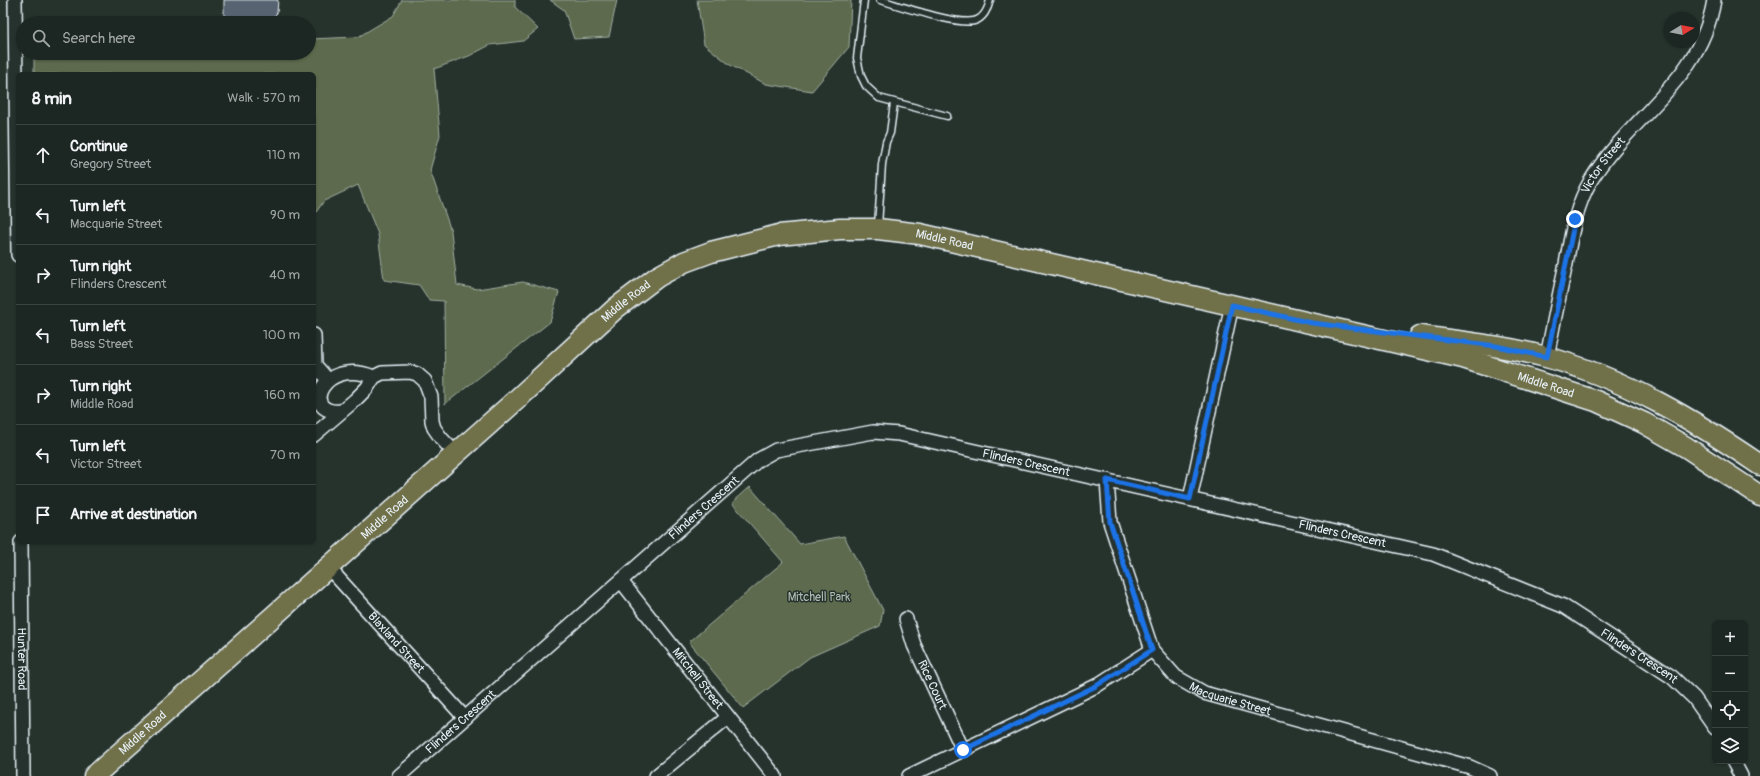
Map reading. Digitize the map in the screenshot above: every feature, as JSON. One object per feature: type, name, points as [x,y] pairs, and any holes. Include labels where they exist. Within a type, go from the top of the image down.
[{"type":"main road","name":"Middle Road","points":[[94,776],[456,454],[616,308],[657,277],[684,262],[711,252],[779,234],[840,229],[878,229],[927,235],[1464,358],[1596,401],[1644,423],[1686,447],[1760,496]]},
{"type":"main road","name":"Middle Road","points":[[1312,323],[1496,346],[1547,357],[1594,373],[1661,403],[1726,441],[1760,464]]},
{"type":"main road","points":[[1496,346],[1504,354],[1515,360],[1556,375],[1585,389],[1596,401]]},
{"type":"street","points":[[15,0],[16,85]]},
{"type":"street","name":"Victor Street","points":[[1547,357],[1575,219],[1590,182],[1606,157],[1675,84],[1696,54],[1712,11],[1714,0]]},
{"type":"street","points":[[1190,499],[1232,305]]},
{"type":"street","points":[[316,366],[328,380]]},
{"type":"street","points":[[316,433],[367,388],[374,377],[382,373],[410,372],[418,374],[425,381],[431,397],[432,421],[434,428],[456,454]]},
{"type":"street","points":[[341,411],[330,411],[325,408],[321,402],[319,396],[320,389],[328,380],[339,375],[350,373],[374,377]]},
{"type":"street","name":"Flinders Crescent","points":[[399,776],[758,460],[776,450],[873,432],[899,434],[1433,554],[1563,606],[1672,677],[1694,698],[1712,724]]},
{"type":"street","name":"Macquarie Street","points":[[1107,480],[1110,522],[1152,650],[1176,677],[1204,693],[1470,767],[1490,776]]},
{"type":"street","name":"Hunter Road","points":[[21,544],[23,776]]},
{"type":"street","name":"Blaxland Street","points":[[328,567],[465,718]]},
{"type":"street","name":"Mitchell Street","points":[[621,581],[775,776]]},
{"type":"street","name":"Rice Court","points":[[906,619],[914,645],[963,750]]},
{"type":"street","points":[[909,776],[1096,686],[1152,650]]},
{"type":"street","points":[[656,776],[728,717]]},
{"type":"street","points":[[1735,764],[1741,776]]},
{"type":"lane","points":[[864,0],[857,58],[858,68],[863,81],[872,93],[879,98],[947,116]]},
{"type":"lane","points":[[880,0],[960,22],[975,21],[983,15],[990,0]]},
{"type":"lane","points":[[878,229],[882,164],[886,142],[890,133],[894,103]]},
{"type":"green space","points":[[402,0],[515,0],[515,7],[538,29],[523,41],[490,45],[469,56],[434,69],[440,135],[430,170],[451,231],[457,285],[477,289],[523,282],[559,292],[550,322],[445,404],[444,301],[429,300],[419,285],[384,280],[378,234],[358,185],[324,201],[316,212],[316,72],[34,72],[34,60],[316,60],[316,39],[358,37],[393,16]]},
{"type":"green space","points":[[550,0],[617,0],[609,37],[574,39],[564,10]]},
{"type":"green space","points":[[697,0],[851,0],[849,47],[812,91],[766,84],[730,65],[704,44]]},
{"type":"green space","name":"Mitchell Park","points":[[750,487],[800,544],[844,536],[883,610],[880,626],[810,657],[743,708],[689,642],[783,562],[732,503]]},
{"type":"building","points":[[224,0],[278,0],[277,13],[274,16],[224,16]]},
{"type":"route","points":[[963,750],[1096,686],[1152,650],[1110,522],[1107,480],[1190,499],[1232,305],[1312,323],[1496,346],[1547,357],[1575,219]]}]
